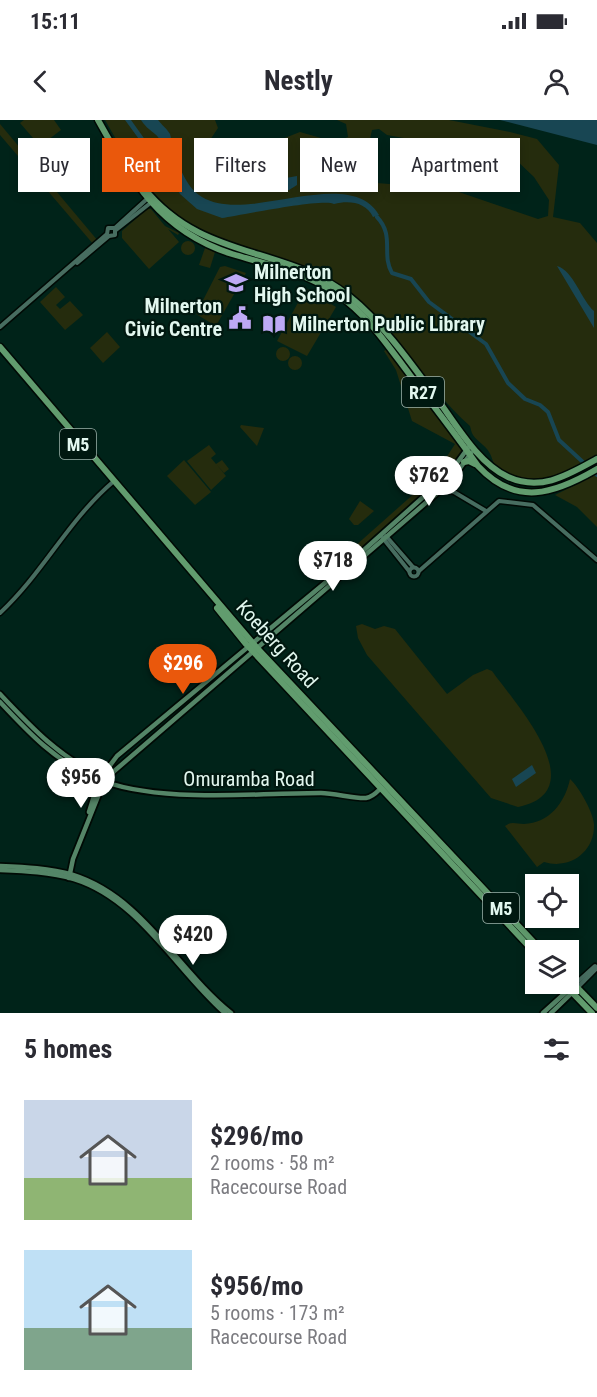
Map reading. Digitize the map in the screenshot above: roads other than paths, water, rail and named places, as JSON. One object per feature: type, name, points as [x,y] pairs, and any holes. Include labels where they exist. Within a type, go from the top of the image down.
[{"type":"main road","name":"R27","points":[[100,120],[151,200],[174,225],[207,244],[302,275],[347,301],[370,324],[478,466],[494,480],[521,492],[553,490],[597,469]]},
{"type":"main road","name":"R27","points":[[151,200],[186,226],[208,238],[304,270],[348,296],[381,328],[473,446],[498,472],[524,483],[552,482],[597,459]]},
{"type":"main road","name":"Koeberg Road","points":[[0,347],[253,648],[531,940]]},
{"type":"main road","name":"Koeberg Road","points":[[0,353],[113,483]]},
{"type":"main road","points":[[102,779],[383,535],[449,474],[473,446]]},
{"type":"main road","points":[[383,535],[450,482],[468,452]]},
{"type":"main road","points":[[464,462],[470,461],[478,466]]},
{"type":"main road","points":[[69,876],[102,779],[124,749],[253,648]]},
{"type":"main road","name":"Omuramba Road","points":[[0,694],[56,751],[102,779]]},
{"type":"main road","name":"Omuramba Road","points":[[0,702],[29,734],[72,768],[115,784],[159,793],[325,793],[363,798],[372,796],[383,786]]},
{"type":"main road","name":"Koeberg Road","points":[[383,786],[525,942]]},
{"type":"main road","points":[[0,868],[44,868],[99,886],[130,908],[202,986],[231,1013]]},
{"type":"main road","points":[[69,876],[100,891],[127,911],[225,1013]]},
{"type":"main road","points":[[202,986],[204,978]]},
{"type":"main road","points":[[543,1013],[564,994]]},
{"type":"main road","points":[[551,1013],[566,994]]},
{"type":"main road","points":[[576,994],[592,1013]]},
{"type":"main road","points":[[579,994],[597,1008]]},
{"type":"street","points":[[0,327],[108,235],[115,236],[115,229],[151,200]]},
{"type":"street","points":[[108,235],[108,228],[115,229]]},
{"type":"street","points":[[450,482],[450,489],[486,511]]},
{"type":"street","points":[[0,612],[23,592],[90,503],[113,483]]},
{"type":"street","points":[[442,489],[454,492]]},
{"type":"street","points":[[409,571],[425,562],[500,501],[533,505],[597,560]]},
{"type":"street","points":[[383,535],[415,568]]},
{"type":"street","points":[[383,535],[414,576],[415,568]]},
{"type":"street","points":[[579,981],[596,967]]},
{"type":"water","points":[[125,120],[131,120],[144,138],[138,138]]},
{"type":"water","points":[[141,120],[158,120],[171,138],[158,138]]},
{"type":"water","points":[[500,120],[597,120],[597,145]]},
{"type":"water","points":[[182,172],[194,192],[221,204],[244,204],[322,194],[345,195],[365,201],[379,215],[373,217],[362,205],[345,202],[299,205],[222,218],[197,209],[179,192],[182,192]]},
{"type":"water","points":[[297,176],[297,185],[289,190],[288,178]]},
{"type":"water","points":[[557,266],[573,279],[594,311],[594,328]]},
{"type":"water","points":[[532,765],[536,773],[516,787],[512,779]]},
{"type":"waterway","points":[[377,217],[387,238],[388,259],[392,273],[411,279],[429,302],[486,344],[508,383],[525,399],[540,405],[548,412],[559,440],[597,475]]},
{"type":"place","name":"Milnerton High School","points":[[236,283]]},
{"type":"place","name":"Milnerton Civic Centre","points":[[240,318]]},
{"type":"place","name":"Milnerton Public Library","points":[[274,324]]}]
